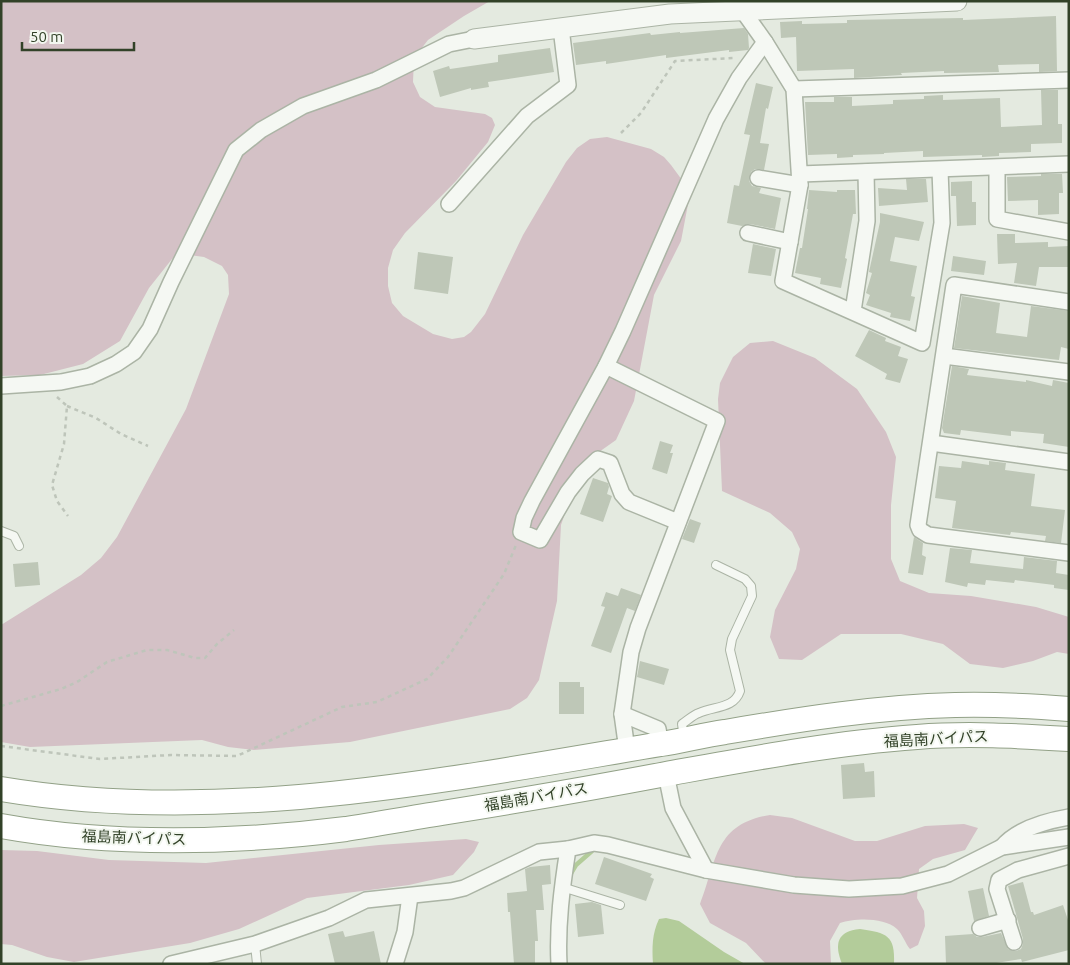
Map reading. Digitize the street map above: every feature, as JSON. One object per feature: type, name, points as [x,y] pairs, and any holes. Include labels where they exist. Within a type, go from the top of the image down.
[{"type":"highway","name":"福島南バイパス","points":[[1,789],[105,802],[271,800],[432,782],[798,720],[876,710],[956,705],[1069,709]]},
{"type":"highway","name":"福島南バイパス","points":[[1,826],[35,832],[94,838],[194,840],[274,835],[346,829],[506,803],[816,748],[919,737],[1016,736],[1069,739]]},
{"type":"street","points":[[1,386],[61,382],[90,376],[116,364],[134,352],[150,329],[236,150],[261,130],[303,106],[376,80],[450,44],[474,39],[742,6],[957,1]]},
{"type":"street","points":[[742,6],[794,88],[800,179],[783,281],[922,343],[942,223],[940,170]]},
{"type":"street","points":[[449,204],[527,116],[568,85],[561,28]]},
{"type":"street","points":[[678,522],[629,502],[622,494],[610,463],[598,459],[568,492],[540,540],[521,532],[524,518],[532,501],[606,366],[716,119],[753,56],[765,42]]},
{"type":"street","points":[[794,88],[1069,80]]},
{"type":"street","points":[[758,178],[800,179],[866,172],[1069,164]]},
{"type":"street","points":[[996,168],[997,219],[1069,232]]},
{"type":"street","points":[[853,311],[867,221],[866,172]]},
{"type":"street","points":[[748,233],[790,242]]},
{"type":"street","points":[[1069,302],[954,285],[918,525],[920,530],[928,535],[1069,553]]},
{"type":"street","points":[[944,356],[1069,372]]},
{"type":"street","points":[[606,366],[717,421],[638,628],[631,652],[622,714],[627,750]]},
{"type":"street","points":[[931,442],[1069,462]]},
{"type":"street","points":[[622,714],[658,729],[673,742]]},
{"type":"street","points":[[666,774],[673,808],[706,870]]},
{"type":"street","points":[[1002,847],[1009,838],[1058,819],[1069,817]]},
{"type":"street","points":[[171,964],[255,944],[329,918],[366,900],[452,891],[464,888],[540,852],[594,843],[706,870],[803,886],[849,890],[902,886],[948,874],[1002,847],[1069,837]]},
{"type":"street","points":[[559,964],[559,918],[568,848]]},
{"type":"street","points":[[1014,942],[997,888],[999,880],[1018,870],[1069,856]]},
{"type":"street","points":[[394,964],[405,932],[410,896]]},
{"type":"street","points":[[980,928],[1008,920]]},
{"type":"lane","points":[[1,530],[14,536],[19,546]]},
{"type":"lane","points":[[673,742],[682,724],[699,713],[727,705],[738,697],[740,691],[730,650],[732,638],[752,596],[751,586],[745,579],[716,565]]},
{"type":"lane","points":[[562,887],[620,905]]},
{"type":"lane","points":[[255,944],[257,964]]},
{"type":"path","points":[[621,134],[641,113],[676,61],[753,56]]},
{"type":"path","points":[[44,383],[67,406],[96,418],[121,434],[148,446]]},
{"type":"path","points":[[67,406],[64,444],[52,485],[57,501],[68,516]]},
{"type":"path","points":[[1,746],[100,759],[237,756],[342,707],[378,702],[427,679],[448,657],[504,574],[521,532]]},
{"type":"path","points":[[1,706],[61,689],[77,682],[107,662],[147,650],[167,650],[195,658],[205,658],[217,644],[234,630]]},
{"type":"shaded area","points":[[1,1],[490,1],[428,40],[414,58],[413,82],[420,97],[435,107],[485,114],[492,118],[495,125],[488,142],[456,181],[405,233],[393,250],[388,268],[388,286],[392,303],[403,316],[433,334],[452,339],[464,337],[471,332],[485,314],[523,235],[566,162],[577,148],[590,139],[607,137],[651,149],[664,157],[671,165],[682,180],[689,199],[681,241],[654,295],[634,401],[616,440],[582,464],[561,525],[557,601],[539,680],[527,698],[510,709],[350,742],[254,750],[228,747],[202,740],[30,747],[1,742],[1,625],[81,575],[101,558],[117,537],[186,409],[229,294],[228,275],[222,266],[204,257],[182,254],[172,259],[149,288],[120,341],[83,364],[40,375],[1,376]]},
{"type":"shaded area","points":[[773,341],[815,358],[857,389],[886,432],[896,457],[891,505],[891,559],[900,581],[929,593],[971,596],[1036,607],[1069,617],[1069,654],[1057,652],[1033,661],[1003,668],[970,664],[943,644],[901,634],[841,634],[802,660],[779,659],[770,637],[775,610],[796,569],[800,549],[792,532],[770,513],[722,491],[718,399],[720,383],[733,357],[750,343]]},
{"type":"shaded area","points":[[770,815],[792,818],[855,841],[877,841],[925,826],[964,824],[978,828],[965,850],[933,859],[919,869],[917,898],[924,911],[925,926],[918,945],[910,949],[897,929],[885,922],[853,920],[840,923],[830,941],[831,964],[766,964],[746,943],[710,923],[700,904],[715,859],[720,847],[728,836],[738,827],[752,820]]},
{"type":"shaded area","points":[[466,839],[479,842],[474,852],[453,875],[409,885],[307,898],[239,929],[190,943],[74,962],[47,957],[12,945],[1,944],[1,850],[37,851],[109,860],[206,863],[379,845]]},
{"type":"shaded area","points":[[666,918],[679,921],[745,964],[653,964],[655,930],[659,919]]},
{"type":"shaded area","points":[[860,929],[877,932],[888,937],[893,947],[894,964],[842,964],[838,950],[839,940],[846,932]]},
{"type":"building","points":[[1056,16],[1057,71],[1039,72],[1039,64],[998,65],[999,72],[944,73],[944,71],[854,78],[854,69],[797,71],[796,37],[781,38],[780,22],[802,21],[802,24],[847,23],[847,20],[963,18],[963,20]]},
{"type":"building","points":[[744,28],[748,34],[748,50],[729,52],[729,50],[666,58],[666,55],[606,64],[606,61],[576,65],[573,43],[650,33],[651,35]]},
{"type":"building","points":[[550,48],[554,72],[488,82],[489,87],[471,90],[471,88],[440,97],[433,71],[449,66],[450,69],[498,62],[498,55]]},
{"type":"building","points":[[756,83],[773,87],[768,109],[766,108],[760,143],[769,144],[764,170],[755,169],[751,172],[749,181],[752,186],[761,188],[759,193],[781,198],[775,229],[750,224],[742,226],[727,223],[734,185],[739,186],[750,135],[744,134]]},
{"type":"building","points":[[1041,90],[1058,90],[1058,124],[1062,124],[1062,143],[1031,144],[1031,152],[999,153],[999,156],[982,157],[982,155],[923,157],[923,151],[853,155],[853,157],[837,158],[837,154],[808,155],[805,102],[834,102],[834,97],[852,97],[852,106],[893,104],[893,100],[924,99],[924,96],[943,95],[943,100],[1000,98],[1001,127],[1042,125]]},
{"type":"building","points":[[1041,174],[1062,174],[1063,193],[1059,193],[1059,214],[1038,215],[1038,200],[1008,201],[1007,177],[1041,176]]},
{"type":"building","points":[[906,179],[926,179],[928,202],[879,206],[878,188],[907,190]]},
{"type":"building","points":[[972,181],[972,202],[976,202],[976,225],[957,226],[956,196],[951,196],[951,182]]},
{"type":"building","points":[[809,190],[837,192],[837,190],[855,190],[856,214],[853,214],[841,288],[820,284],[821,278],[795,273],[800,248],[802,248]]},
{"type":"building","points":[[880,213],[924,222],[919,241],[895,237],[890,261],[917,266],[911,296],[915,297],[910,321],[890,317],[891,313],[866,305],[870,295],[866,293],[872,273],[869,272],[880,222]]},
{"type":"building","points":[[997,234],[1015,234],[1015,243],[1048,242],[1048,247],[1069,246],[1069,267],[1039,267],[1036,286],[1014,283],[1017,263],[998,264]]},
{"type":"building","points":[[753,244],[776,249],[771,276],[748,273]]},
{"type":"building","points":[[418,252],[453,257],[448,294],[414,289]]},
{"type":"building","points":[[953,256],[986,261],[984,275],[951,271]]},
{"type":"building","points":[[962,296],[1000,303],[996,333],[1027,337],[1031,306],[1069,311],[1069,349],[1061,347],[1059,360],[954,348]]},
{"type":"building","points":[[869,330],[886,338],[885,341],[901,347],[898,356],[908,359],[900,383],[885,379],[887,374],[855,356]]},
{"type":"building","points":[[952,366],[969,369],[967,375],[1026,382],[1026,380],[1052,386],[1053,380],[1069,383],[1069,447],[1043,443],[1044,434],[1011,431],[1011,436],[961,430],[960,435],[944,433],[942,428]]},
{"type":"building","points":[[660,441],[673,445],[670,453],[673,453],[667,474],[652,469]]},
{"type":"building","points":[[962,461],[989,465],[989,461],[1006,463],[1005,470],[1035,474],[1031,506],[1065,510],[1061,543],[1045,541],[1046,536],[1011,532],[1010,535],[952,528],[956,501],[935,498],[939,466],[961,468]]},
{"type":"building","points":[[593,478],[608,483],[607,494],[612,496],[603,522],[580,514]]},
{"type":"building","points":[[690,519],[701,523],[694,543],[682,539]]},
{"type":"building","points":[[914,537],[923,543],[922,555],[926,557],[923,575],[908,573]]},
{"type":"building","points":[[950,548],[972,550],[970,563],[1023,569],[1024,557],[1057,561],[1056,573],[1069,575],[1069,590],[1054,588],[1054,585],[1015,580],[1014,583],[986,580],[985,585],[968,583],[967,587],[945,582]]},
{"type":"building","points":[[38,562],[40,585],[15,587],[13,564]]},
{"type":"building","points":[[621,588],[641,595],[635,611],[627,608],[611,653],[591,646],[605,607],[601,606],[606,592],[618,596]]},
{"type":"building","points":[[640,661],[669,669],[664,685],[637,677]]},
{"type":"building","points":[[559,682],[580,682],[580,687],[584,687],[584,714],[559,714]]},
{"type":"building","points":[[864,763],[865,772],[874,771],[875,797],[843,799],[841,765]]},
{"type":"building","points":[[604,857],[652,874],[650,877],[654,879],[646,901],[595,884]]},
{"type":"building","points":[[550,865],[551,884],[542,885],[544,910],[536,910],[538,941],[535,941],[535,964],[514,964],[507,893],[527,891],[525,869]]},
{"type":"building","points":[[1023,882],[1031,912],[1034,915],[1063,905],[1069,923],[1069,950],[1022,962],[1021,959],[990,964],[946,964],[945,936],[973,934],[977,937],[982,937],[1001,933],[1008,949],[1016,951],[1021,949],[1023,939],[1008,886]]},
{"type":"building","points":[[983,888],[989,916],[974,921],[968,891]]},
{"type":"building","points":[[592,902],[601,905],[604,934],[578,937],[575,904]]},
{"type":"building","points":[[343,931],[345,937],[374,931],[381,964],[335,964],[328,934]]},
{"type":"waterway","points":[[570,875],[576,865],[592,851]]}]
